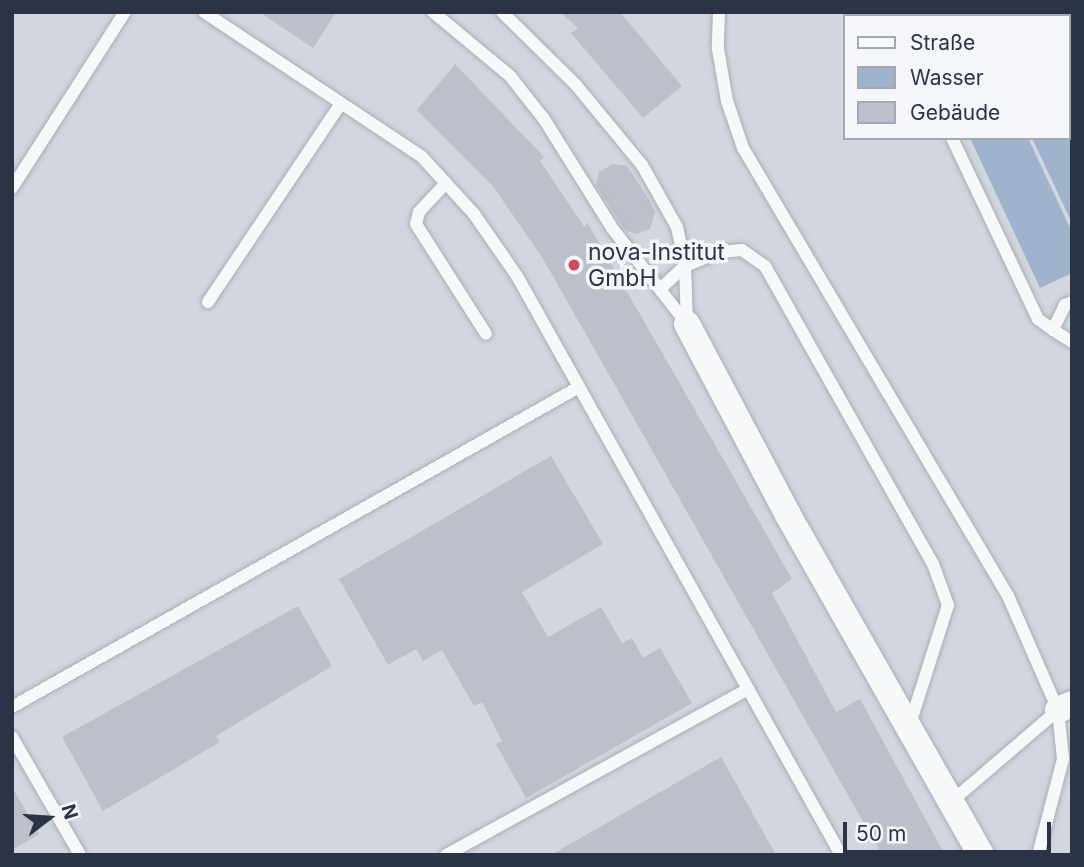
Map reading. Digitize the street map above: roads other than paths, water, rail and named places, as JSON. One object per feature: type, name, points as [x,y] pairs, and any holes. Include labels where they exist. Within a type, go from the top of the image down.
[{"type":"street","points":[[687,324],[788,515],[910,724],[981,855]]},
{"type":"lane","points":[[12,188],[125,12]]},
{"type":"lane","points":[[204,12],[422,157],[446,183],[517,276],[841,855]]},
{"type":"lane","points":[[433,12],[510,76],[544,120],[612,228],[687,324]]},
{"type":"lane","points":[[502,12],[567,75],[642,165],[677,227],[685,266],[687,324]]},
{"type":"lane","points":[[719,12],[718,49],[727,101],[743,148],[1008,596],[1065,707],[1063,759],[1038,855]]},
{"type":"lane","points":[[208,302],[341,103]]},
{"type":"lane","points":[[953,140],[1038,319],[1072,342]]},
{"type":"lane","points":[[446,183],[419,212],[416,224],[486,334]]},
{"type":"lane","points":[[660,289],[685,266],[720,252],[742,250],[765,266],[933,564],[947,605],[910,724]]},
{"type":"lane","points":[[1053,330],[1065,305],[1072,302]]},
{"type":"lane","points":[[12,707],[579,387]]},
{"type":"lane","points":[[446,855],[748,689]]},
{"type":"lane","points":[[951,801],[1065,707]]},
{"type":"lane","points":[[12,737],[80,855]]},
{"type":"water","points":[[1070,103],[1072,107],[1072,223],[1033,140],[1070,140]]},
{"type":"water","points":[[971,140],[1029,140],[1072,232],[1072,273],[1040,288]]},
{"type":"place","name":"nova-Institut GmbH","points":[[574,265]]}]
